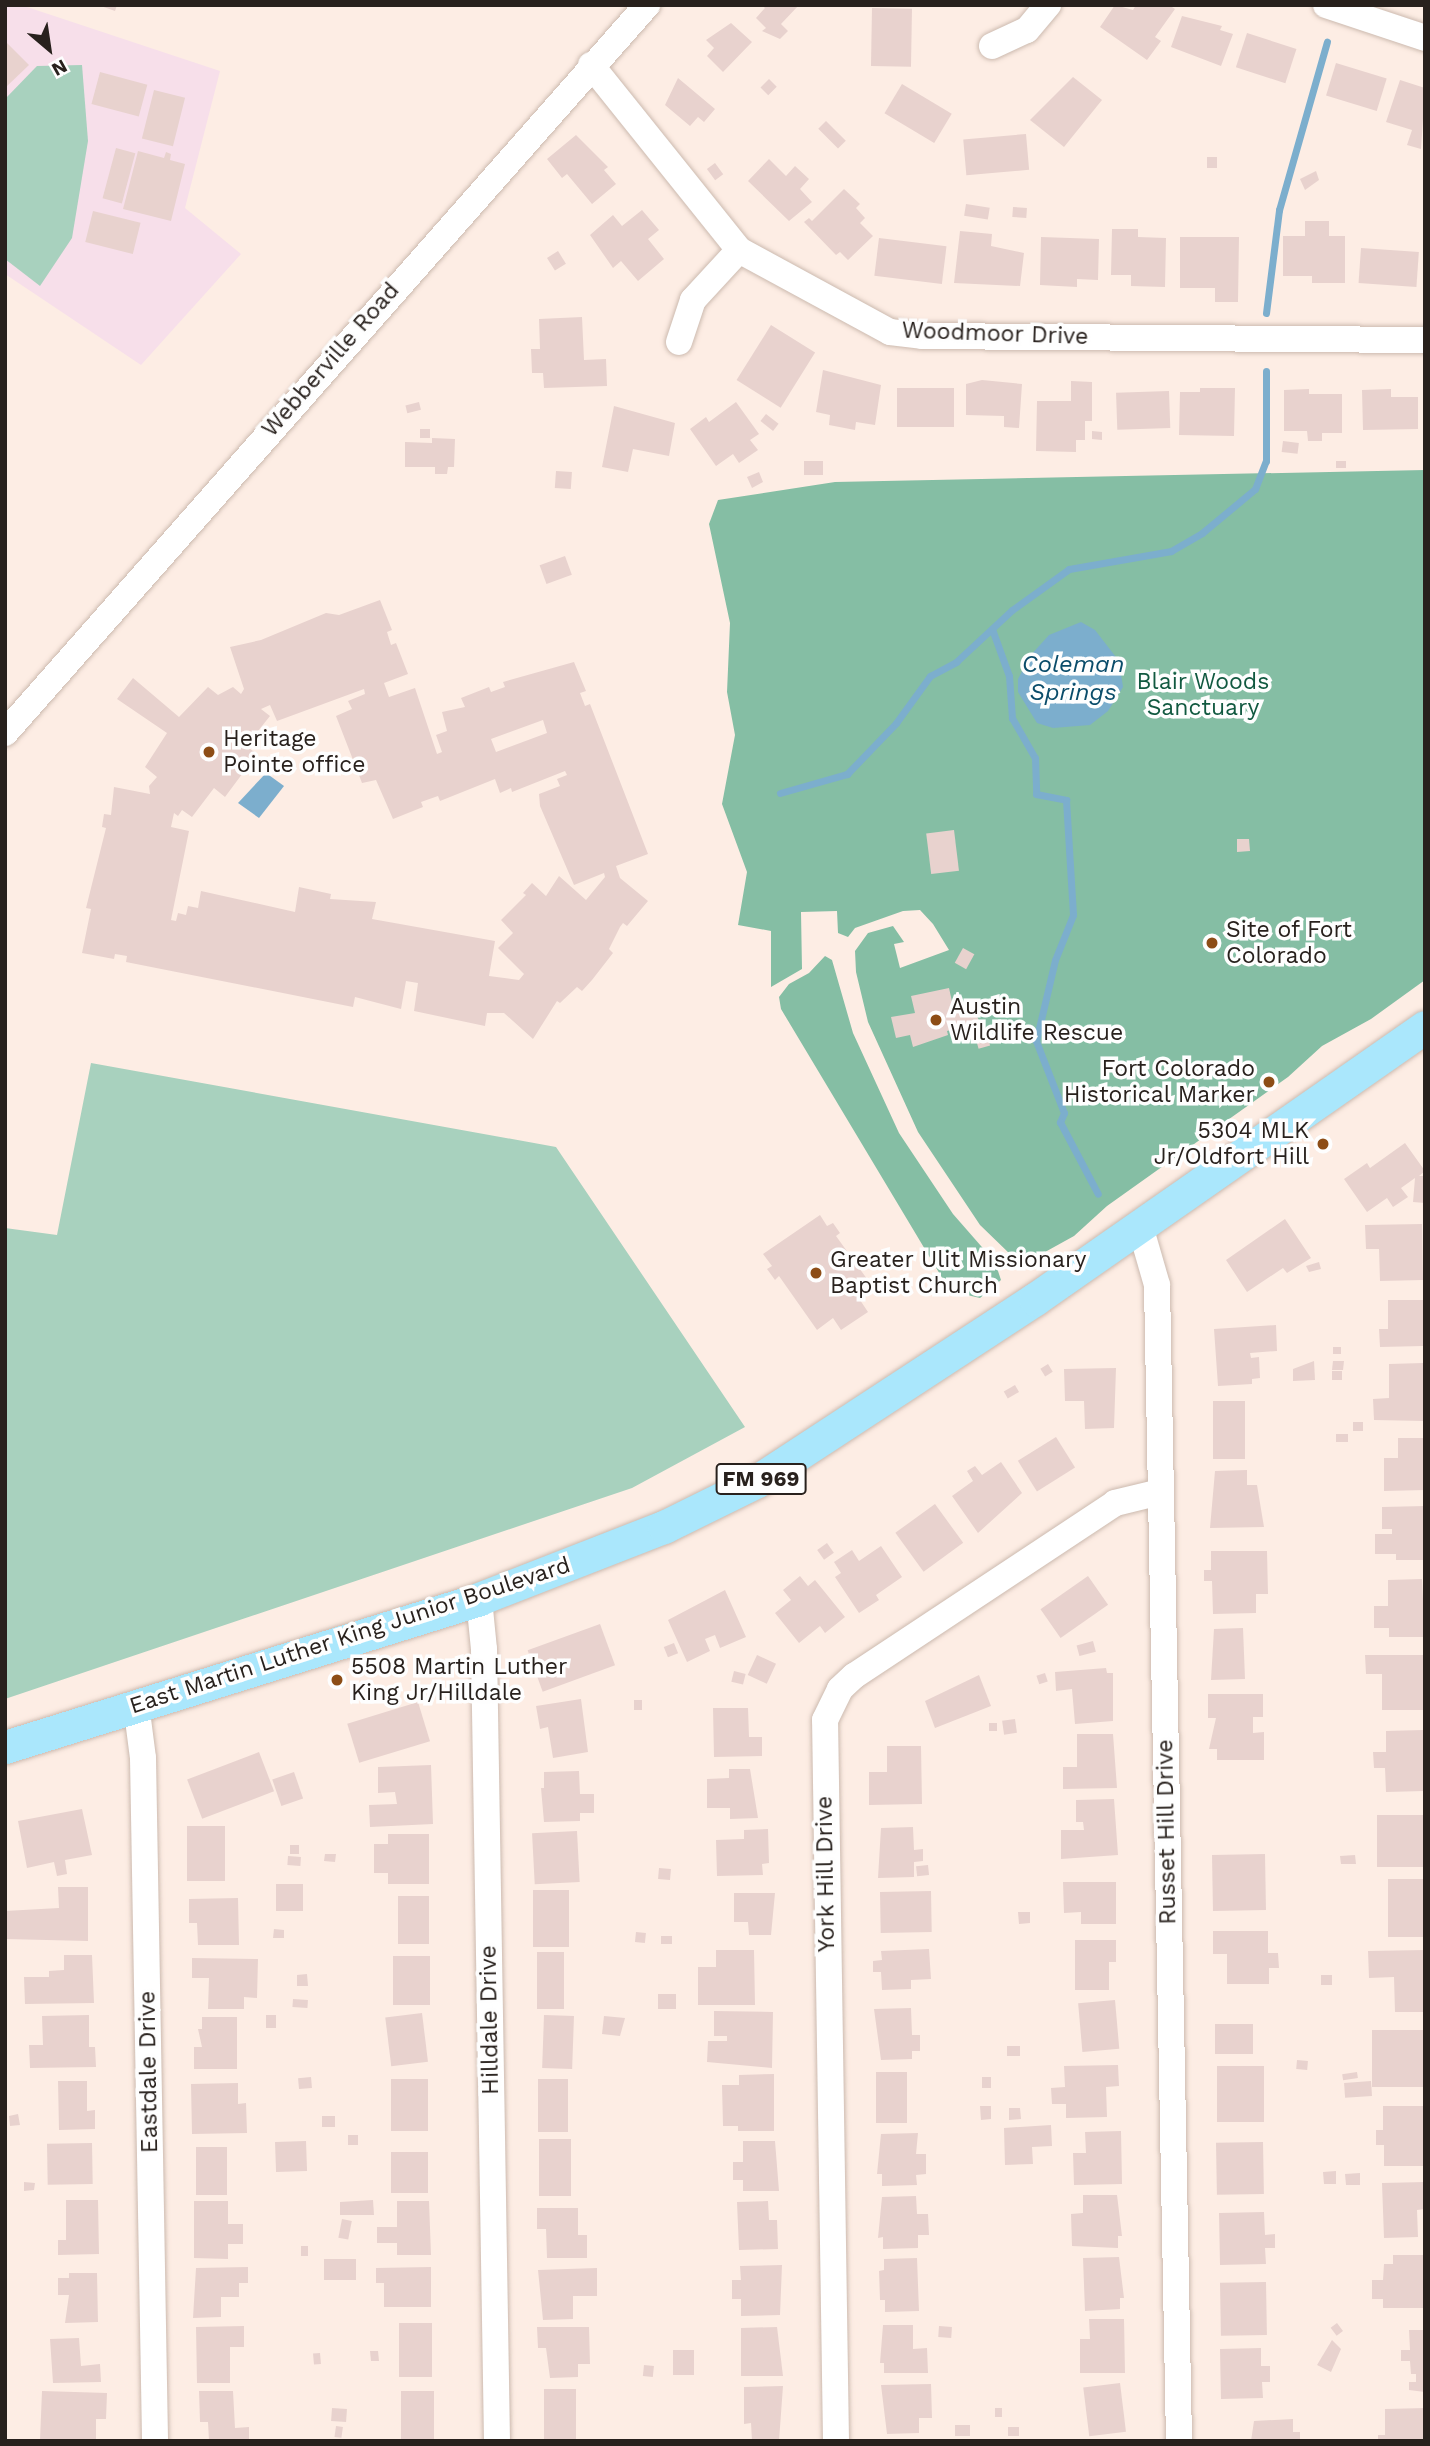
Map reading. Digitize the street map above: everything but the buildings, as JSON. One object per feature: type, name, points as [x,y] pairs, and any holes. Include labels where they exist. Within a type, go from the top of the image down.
[{"type":"main road","name":"East Martin Luther King Junior Boulevard","points":[[5,1747],[478,1599],[664,1527],[757,1481],[1140,1226],[1425,1027]]},
{"type":"street","name":"Webberville Road","points":[[10,719],[591,65],[648,5]]},
{"type":"street","points":[[992,46],[1027,30],[1048,5]]},
{"type":"street","points":[[1326,5],[1425,38]]},
{"type":"street","name":"Woodmoor Drive","points":[[591,65],[739,250],[871,324],[922,336],[1425,340]]},
{"type":"street","points":[[679,342],[693,300],[739,250]]},
{"type":"street","name":"Russet Hill Drive","points":[[1140,1226],[1157,1285],[1180,2441]]},
{"type":"street","name":"York Hill Drive","points":[[836,2441],[825,1720],[841,1689],[854,1676],[1115,1503],[1160,1492]]},
{"type":"street","name":"Hilldale Drive","points":[[478,1599],[484,1649],[497,2441]]},
{"type":"street","name":"Eastdale Drive","points":[[136,1704],[144,1758],[155,2441]]},
{"type":"shaded area","points":[[5,5],[21,5],[220,71],[185,208],[241,254],[141,365],[5,274]]},
{"type":"green space","points":[[82,65],[88,141],[72,238],[40,286],[5,259],[5,99],[37,66]]},
{"type":"green space","name":"Blair Woods Sanctuary","points":[[1425,470],[1425,980],[1371,1019],[1322,1046],[1288,1077],[1107,1206],[1074,1236],[1027,1262],[1011,1255],[980,1225],[918,1132],[868,1022],[856,972],[855,951],[868,933],[893,926],[904,942],[894,944],[900,968],[949,950],[933,924],[920,910],[903,911],[855,928],[848,937],[838,933],[837,911],[801,912],[802,969],[771,987],[771,931],[738,925],[747,872],[722,804],[735,735],[727,692],[730,623],[709,524],[718,500],[835,482]]},
{"type":"green space","points":[[825,956],[832,960],[853,1033],[899,1133],[953,1214],[995,1262],[1001,1280],[980,1298],[950,1291],[781,1009],[779,997],[789,984],[809,973]]},
{"type":"green space","points":[[91,1063],[556,1147],[745,1427],[632,1488],[5,1699],[5,1228],[57,1235]]},
{"type":"water","name":"Coleman Springs","points":[[1081,622],[1095,630],[1119,661],[1123,687],[1108,711],[1090,725],[1053,728],[1037,723],[1018,692],[1018,679],[1030,656],[1049,635]]},
{"type":"water","points":[[266,773],[284,786],[259,818],[238,803]]},
{"type":"waterway","points":[[1266,313],[1279,210],[1327,42]]},
{"type":"waterway","points":[[780,793],[847,774],[896,723],[930,676],[956,662],[1012,610],[1069,569],[1171,551],[1202,533],[1255,489],[1266,461],[1266,371]]},
{"type":"waterway","points":[[992,629],[1009,676],[1012,718],[1035,758],[1036,794],[1066,800],[1073,915],[1055,960],[1036,1041],[1064,1113],[1060,1122],[1098,1194]]},
{"type":"place","name":"Heritage Pointe office","points":[[209,752]]},
{"type":"place","name":"Site of Fort Colorado","points":[[1212,943]]},
{"type":"place","name":"Austin Wildlife Rescue","points":[[936,1020]]},
{"type":"place","name":"Fort Colorado Historical Marker","points":[[1269,1082]]},
{"type":"place","name":"5304 MLK Jr/Oldfort Hill","points":[[1323,1144]]},
{"type":"place","name":"Greater Ulit Missionary Baptist Church","points":[[816,1273]]},
{"type":"place","name":"5508 Martin Luther King Jr/Hilldale","points":[[337,1680]]}]
